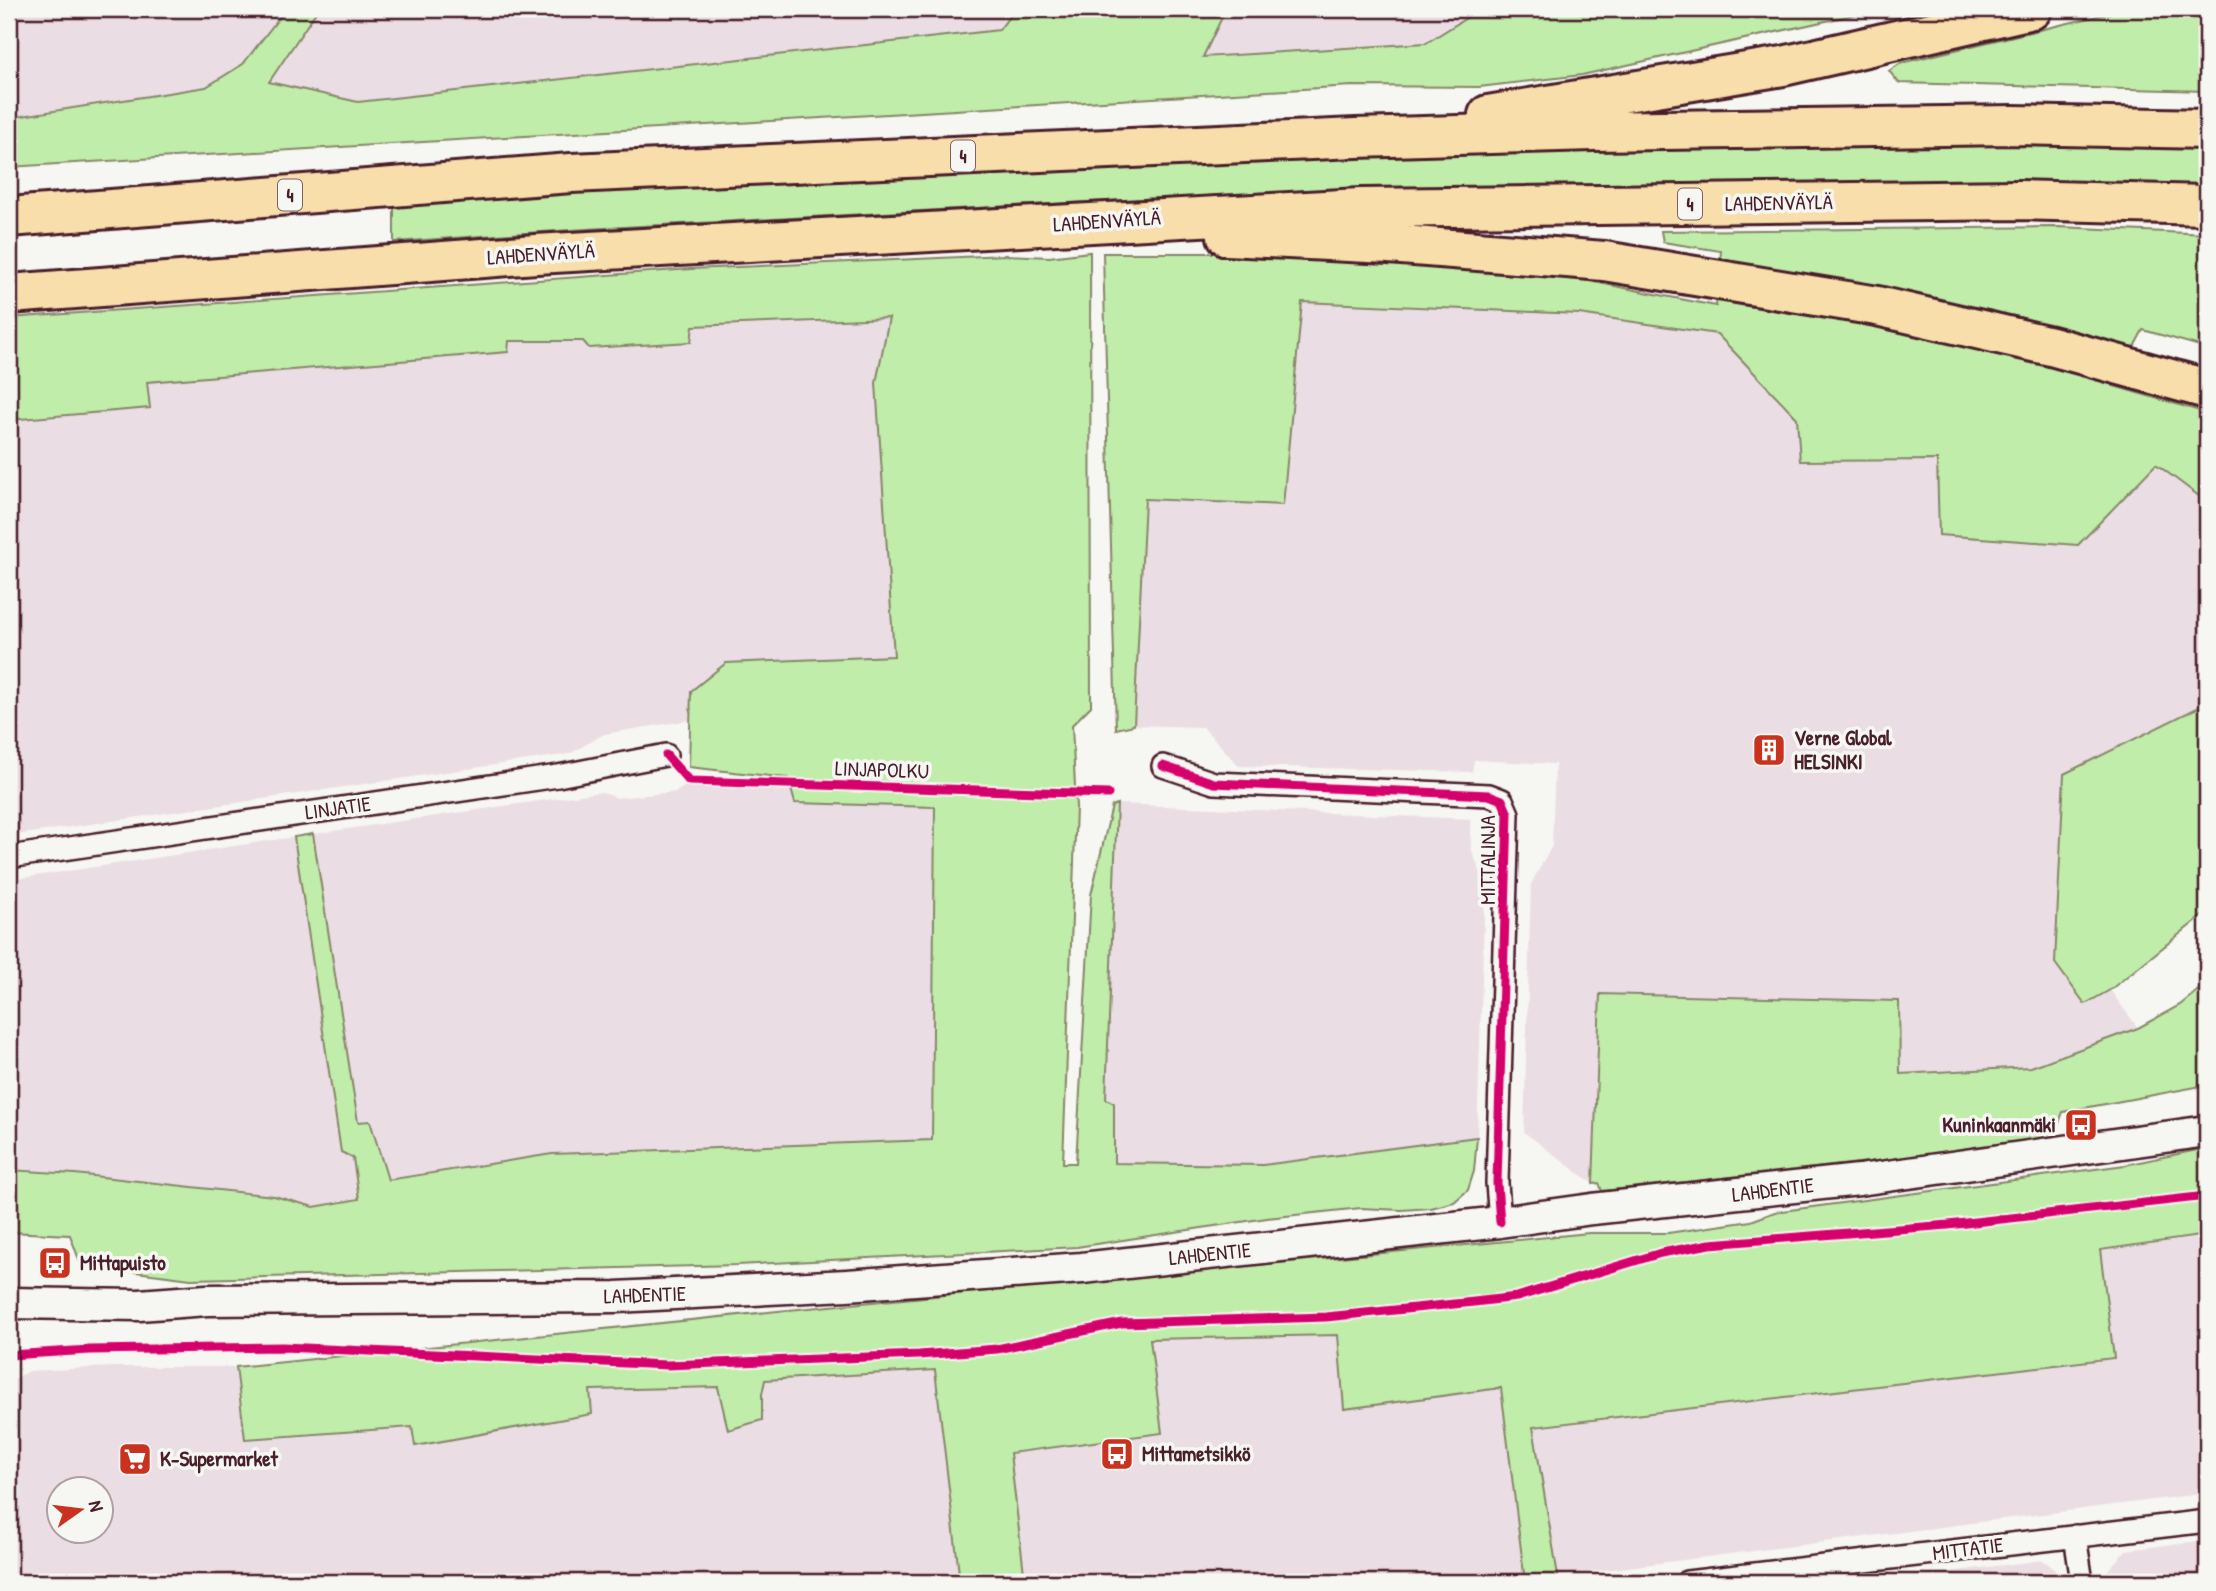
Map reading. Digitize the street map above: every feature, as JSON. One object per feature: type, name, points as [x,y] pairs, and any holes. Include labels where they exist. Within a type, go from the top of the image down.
[{"type":"highway","points":[[1356,138],[1783,66],[2032,9]]},
{"type":"highway","name":"4","points":[[9,218],[570,173],[1356,138],[1593,131],[2013,125],[2207,129]]},
{"type":"highway","name":"LAHDENVÄYLÄ","points":[[9,294],[536,254],[1360,208],[2019,200],[2207,205]]},
{"type":"highway","points":[[1029,226],[1389,244],[1604,261],[1877,306],[2051,346],[2207,389]]},
{"type":"main road","name":"LAHDENTIE","points":[[9,1303],[139,1305],[207,1300],[615,1297],[847,1285],[1082,1268],[1859,1180],[2207,1131]]},
{"type":"main road","name":"LAHDENTIE","points":[[9,1290],[157,1295],[207,1300]]},
{"type":"street","name":"LINJATIE","points":[[9,857],[545,778],[666,755]]},
{"type":"street","name":"MITTALINJA","points":[[1163,766],[1214,783],[1489,795],[1502,800],[1508,814],[1497,1183],[1500,1222]]},
{"type":"street","name":"MITTATIE","points":[[1688,1582],[2207,1521]]},
{"type":"street","points":[[2075,1536],[2082,1582]]},
{"type":"shaded area","points":[[9,9],[286,9],[243,64],[206,87],[9,118]]},
{"type":"shaded area","points":[[318,9],[1015,9],[1000,29],[358,102],[268,82]]},
{"type":"shaded area","points":[[1226,9],[1481,9],[1426,43],[1202,58]]},
{"type":"shaded area","points":[[1301,302],[1579,314],[1717,334],[1797,418],[1800,461],[1937,460],[1939,535],[2078,545],[2156,464],[2207,502],[2207,594],[2203,615],[2207,625],[2207,703],[2064,774],[2085,1004],[2110,990],[2138,1028],[2031,1067],[1900,1074],[1899,1001],[1600,994],[1593,1184],[1524,1132],[1531,884],[1552,846],[1555,764],[1474,760],[1472,772],[1239,766],[1203,727],[1134,725],[1145,498],[1282,505]]},
{"type":"shaded area","points":[[890,318],[876,383],[894,656],[726,663],[691,691],[690,720],[604,734],[569,754],[9,836],[9,417],[10,420],[150,408],[146,382],[508,352],[509,341],[583,341],[589,348],[691,342],[693,326]]},
{"type":"shaded area","points":[[690,783],[791,790],[795,803],[935,806],[932,1140],[552,1154],[388,1180],[370,1121],[358,1123],[313,834],[601,792],[617,798],[676,792]]},
{"type":"shaded area","points":[[1117,804],[1470,819],[1471,849],[1485,883],[1477,1137],[1263,1165],[1114,1163],[1114,1103],[1106,1099]]},
{"type":"shaded area","points":[[294,837],[341,1152],[353,1158],[359,1199],[314,1207],[274,1196],[9,1170],[9,880]]},
{"type":"shaded area","points":[[2207,1235],[2207,1493],[1558,1576],[1532,1427],[2114,1358],[2100,1250]]},
{"type":"shaded area","points":[[1338,1335],[1344,1409],[1501,1388],[1525,1582],[1025,1582],[1010,1453],[1162,1433],[1150,1338]]},
{"type":"shaded area","points":[[113,1367],[236,1367],[245,1439],[412,1427],[415,1446],[592,1414],[589,1390],[935,1370],[960,1582],[9,1582],[9,1382],[29,1371]]},
{"type":"shaded area","points":[[2207,1540],[2207,1582],[2101,1582],[2100,1579],[2126,1550]]},
{"type":"shaded area","points":[[2043,1560],[2071,1582],[1868,1582]]},
{"type":"green space","points":[[286,9],[318,9],[269,82],[358,102],[999,30],[1015,9],[1226,9],[1203,57],[1426,43],[1481,9],[1880,9],[1582,75],[1479,87],[1352,86],[9,167],[9,118],[206,87],[243,64]]},
{"type":"green space","points":[[2127,9],[2207,9],[2207,91],[1899,83],[1889,71],[1901,63]]},
{"type":"green space","points":[[1577,143],[2207,144],[2207,187],[1894,181],[1574,186],[1162,198],[394,242],[394,198]]},
{"type":"green space","points":[[2059,227],[2207,234],[2207,348],[2143,330],[2113,386],[2207,413],[2207,502],[2156,464],[2078,545],[1939,535],[1937,460],[1800,461],[1797,418],[1717,334],[1579,314],[1302,302],[1283,505],[1145,499],[1134,725],[1116,729],[1103,253],[1300,253],[1528,269],[1716,306],[1721,251],[1663,242],[1661,231]]},
{"type":"green space","points":[[1090,252],[1091,706],[1072,725],[1076,807],[1063,1163],[1076,1163],[1091,895],[1112,806],[1117,804],[1106,1099],[1114,1103],[1114,1163],[1263,1165],[1477,1137],[1474,1171],[1468,1190],[1454,1202],[1431,1208],[1361,1208],[1267,1218],[1077,1247],[737,1265],[191,1279],[81,1265],[70,1235],[9,1232],[9,1170],[75,1174],[274,1196],[314,1207],[359,1199],[353,1158],[341,1152],[294,837],[313,834],[358,1122],[370,1121],[388,1180],[552,1154],[932,1140],[935,807],[795,803],[788,778],[689,767],[691,691],[726,663],[894,656],[876,383],[889,318],[693,326],[691,342],[589,348],[583,341],[509,341],[508,352],[147,382],[150,408],[9,420],[9,318],[691,269],[1006,255],[1049,257]]},
{"type":"green space","points":[[2207,703],[2207,912],[2110,990],[2085,1004],[2055,963],[2064,774]]},
{"type":"green space","points":[[2207,983],[2207,1085],[2063,1112],[2052,1142],[1602,1191],[1599,1183],[1593,1184],[1600,994],[1899,1001],[1900,1074],[2031,1067],[2138,1028],[2180,1005]]},
{"type":"green space","points":[[2207,1148],[2207,1235],[2100,1250],[2114,1358],[1533,1427],[1558,1576],[1525,1582],[1501,1388],[1344,1409],[1338,1335],[1150,1339],[1162,1433],[1010,1453],[1025,1582],[960,1582],[935,1370],[765,1380],[762,1420],[728,1430],[718,1387],[590,1390],[592,1414],[415,1446],[412,1427],[245,1439],[236,1367],[778,1311],[1589,1233],[1668,1233],[1751,1221],[1775,1212],[2125,1165]]},
{"type":"cycle path","name":"LINJAPOLKU","points":[[666,755],[689,781],[1108,794]]},
{"type":"cycle path","points":[[1163,766],[1214,783],[1489,795],[1502,800],[1508,814],[1497,1183],[1500,1222]]},
{"type":"cycle path","points":[[9,1355],[90,1350],[283,1347],[667,1365],[919,1355],[997,1349],[1122,1323],[1326,1317],[1517,1297],[1661,1253],[1710,1244],[1948,1225],[2207,1196]]},
{"type":"place","name":"Verne Global HELSINKI","points":[[1769,750]]},
{"type":"place","name":"Kuninkaanmäki","points":[[2081,1125]]},
{"type":"place","name":"Mittapuisto","points":[[55,1263]]},
{"type":"place","name":"Mittametsikkö","points":[[1117,1454]]},
{"type":"place","name":"K-Supermarket","points":[[135,1459]]}]
